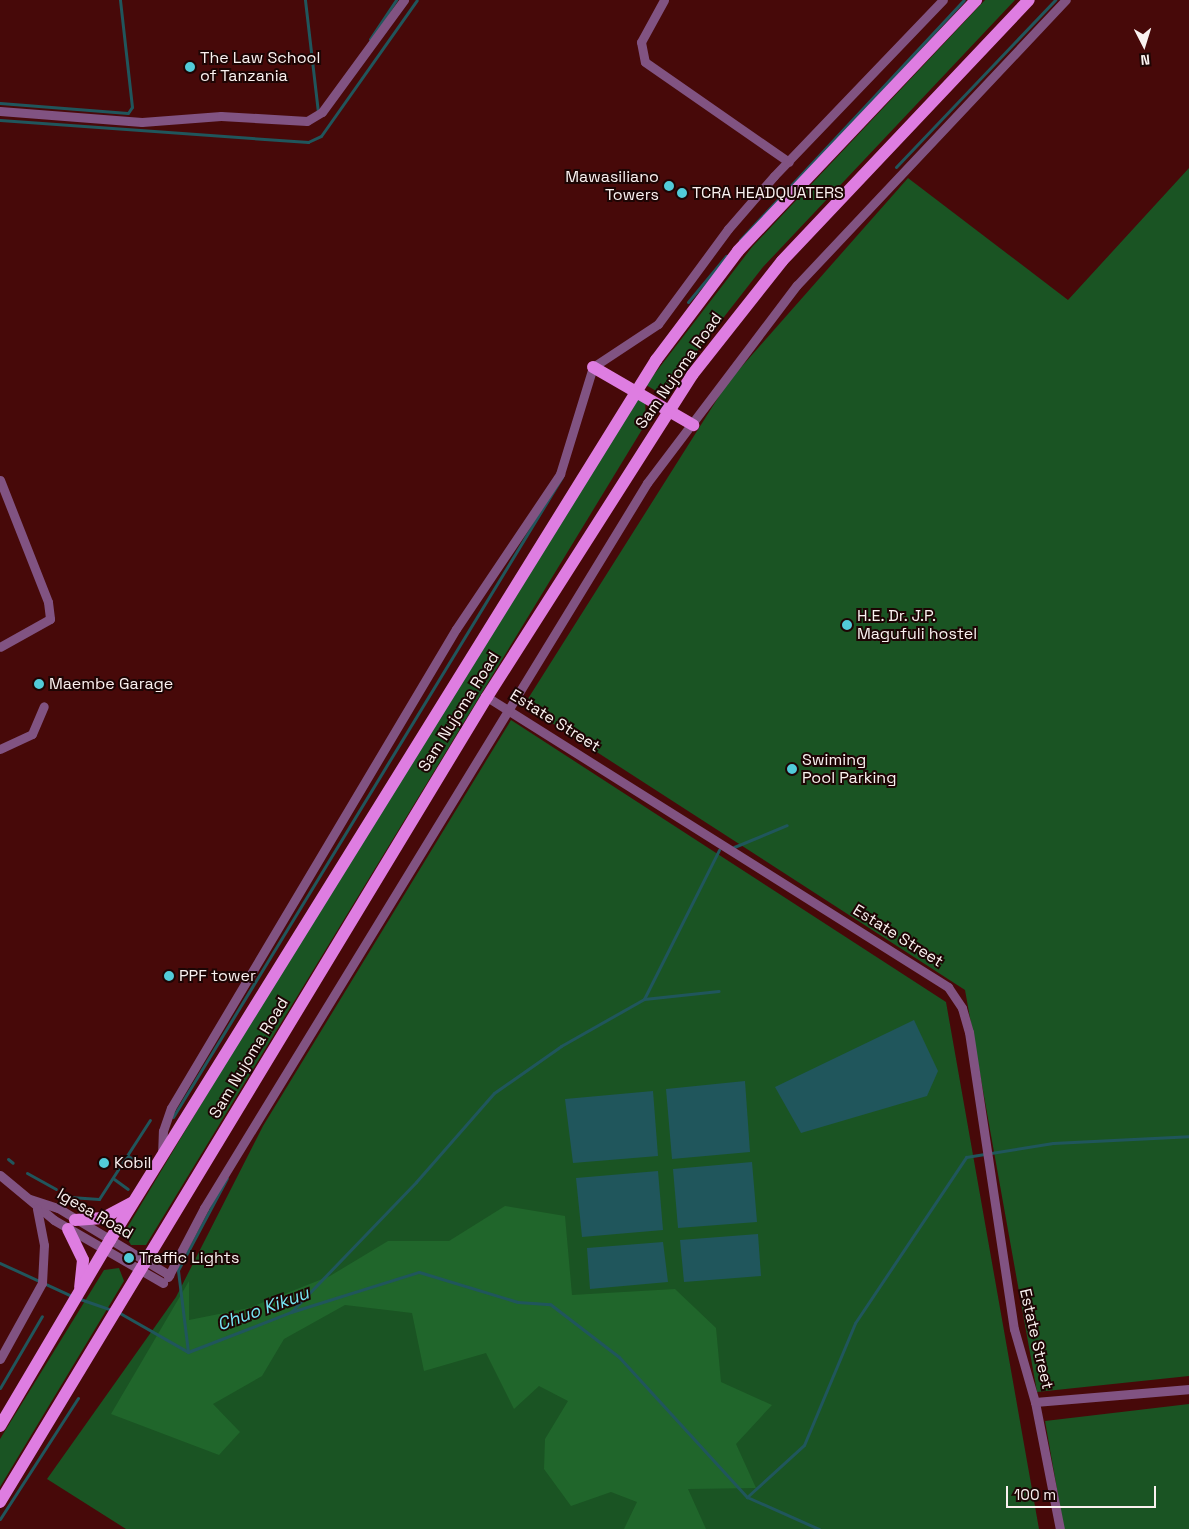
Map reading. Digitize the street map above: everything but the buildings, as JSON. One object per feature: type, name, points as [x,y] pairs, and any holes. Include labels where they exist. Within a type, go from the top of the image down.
[{"type":"main road","name":"Sam Nujoma Road","points":[[0,1426],[107,1246],[634,391],[738,251],[976,0]]},
{"type":"main road","name":"Sam Nujoma Road","points":[[0,1502],[486,697],[669,410],[782,261],[1030,0]]},
{"type":"main road","points":[[593,366],[693,425]]},
{"type":"main road","points":[[79,1294],[83,1260],[72,1224],[112,1215],[138,1197]]},
{"type":"street","points":[[0,111],[142,122],[221,116],[307,121],[322,112],[404,0]]},
{"type":"street","points":[[664,0],[641,42],[645,62],[789,162]]},
{"type":"street","points":[[162,1157],[163,1131],[171,1108],[456,629],[560,474],[593,366],[658,324],[728,229],[943,0]]},
{"type":"street","points":[[167,1278],[204,1208],[647,483],[693,425],[797,285],[1066,0]]},
{"type":"street","points":[[0,480],[4,504],[48,602],[50,619],[0,647]]},
{"type":"street","name":"Estate Street","points":[[486,697],[509,708],[948,987],[962,1008],[970,1032],[1014,1329],[1035,1402],[1060,1529]]},
{"type":"street","points":[[0,749],[32,734],[44,706]]},
{"type":"street","name":"Igesa Road","points":[[0,1176],[30,1199],[107,1246],[139,1272],[167,1278]]},
{"type":"street","name":"Igesa Road","points":[[30,1199],[37,1209],[72,1224]]},
{"type":"street","points":[[0,1359],[42,1283],[44,1244],[37,1209]]},
{"type":"street","name":"Igesa Road","points":[[107,1246],[145,1259],[167,1278]]},
{"type":"street","points":[[1035,1402],[1189,1389]]},
{"type":"green space","points":[[985,0],[1015,0],[763,267],[663,395],[646,385],[752,247]]},
{"type":"green space","points":[[1189,168],[1189,1376],[1037,1392],[965,990],[524,705],[728,382],[908,178],[1068,300]]},
{"type":"green space","points":[[635,399],[645,400],[646,423],[146,1245],[131,1245],[124,1233],[475,646]]},
{"type":"green space","points":[[511,720],[946,1002],[1039,1529],[126,1529],[47,1479],[176,1297],[263,1126]]},
{"type":"green space","points":[[505,1206],[565,1216],[572,1295],[675,1289],[716,1328],[721,1382],[772,1405],[736,1444],[756,1488],[688,1489],[706,1529],[624,1529],[637,1502],[611,1492],[571,1506],[544,1469],[545,1439],[568,1401],[539,1386],[514,1409],[486,1353],[424,1371],[412,1313],[345,1305],[284,1339],[262,1376],[213,1404],[240,1432],[219,1455],[111,1414],[189,1281],[189,1320],[249,1308],[330,1276],[388,1241],[449,1241]]},
{"type":"green space","points":[[119,1268],[124,1281],[0,1487],[0,1439],[104,1270]]},
{"type":"green space","points":[[1189,1404],[1189,1529],[1064,1529],[1045,1421]]},
{"type":"water","points":[[914,1020],[938,1071],[927,1096],[801,1133],[775,1087]]},
{"type":"water","points":[[745,1081],[750,1152],[672,1159],[666,1089]]},
{"type":"water","points":[[653,1091],[658,1156],[573,1163],[565,1099]]},
{"type":"water","points":[[752,1162],[757,1222],[678,1228],[673,1169]]},
{"type":"water","points":[[658,1171],[663,1230],[582,1237],[576,1178]]},
{"type":"water","points":[[758,1234],[761,1276],[684,1282],[680,1240]]},
{"type":"water","points":[[663,1242],[668,1282],[590,1289],[587,1248]]},
{"type":"waterway","points":[[0,103],[128,113],[132,107],[120,0]]},
{"type":"waterway","points":[[305,0],[318,112]]},
{"type":"waterway","points":[[370,39],[396,0]]},
{"type":"waterway","points":[[0,120],[308,142],[321,136],[417,0]]},
{"type":"waterway","points":[[740,240],[964,0]]},
{"type":"waterway","points":[[896,167],[1055,0]]},
{"type":"waterway","points":[[688,302],[726,256]]},
{"type":"waterway","points":[[173,1117],[562,477]]},
{"type":"waterway","points":[[734,847],[787,825]]},
{"type":"waterway","points":[[644,999],[719,850]]},
{"type":"waterway","points":[[291,1312],[416,1182],[494,1093],[561,1046],[644,999],[719,991]]},
{"type":"waterway","points":[[70,1197],[99,1199],[150,1120]]},
{"type":"waterway","points":[[747,1497],[804,1445],[855,1323],[966,1157],[1053,1143],[1189,1136]]},
{"type":"waterway","points":[[128,1156],[142,1165]]},
{"type":"waterway","points":[[8,1159],[13,1163]]},
{"type":"waterway","points":[[27,1173],[56,1189]]},
{"type":"waterway","points":[[188,1352],[178,1270],[227,1178]]},
{"type":"waterway","points":[[114,1179],[128,1189]]},
{"type":"waterway","name":"Chuo Kikuu","points":[[0,1263],[74,1297]]},
{"type":"waterway","name":"Chuo Kikuu","points":[[118,1312],[188,1352],[291,1312],[419,1272],[518,1302],[550,1304],[619,1357],[747,1497],[819,1529]]},
{"type":"waterway","name":"Chuo Kikuu","points":[[80,1299],[112,1310]]},
{"type":"waterway","points":[[0,1388],[42,1316]]},
{"type":"waterway","points":[[0,1519],[78,1398]]},
{"type":"place","name":"The Law School of Tanzania","points":[[190,67]]},
{"type":"place","name":"Mawasiliano Towers","points":[[669,186]]},
{"type":"place","name":"TCRA HEADQUATERS","points":[[682,193]]},
{"type":"place","name":"H.E. Dr. J.P. Magufuli hostel","points":[[847,625]]},
{"type":"place","name":"Maembe Garage","points":[[39,684]]},
{"type":"place","name":"Swiming Pool Parking","points":[[792,769]]},
{"type":"place","name":"PPF tower","points":[[169,976]]},
{"type":"place","name":"Kobil","points":[[104,1163]]},
{"type":"place","name":"Traffic Lights","points":[[129,1258]]}]
